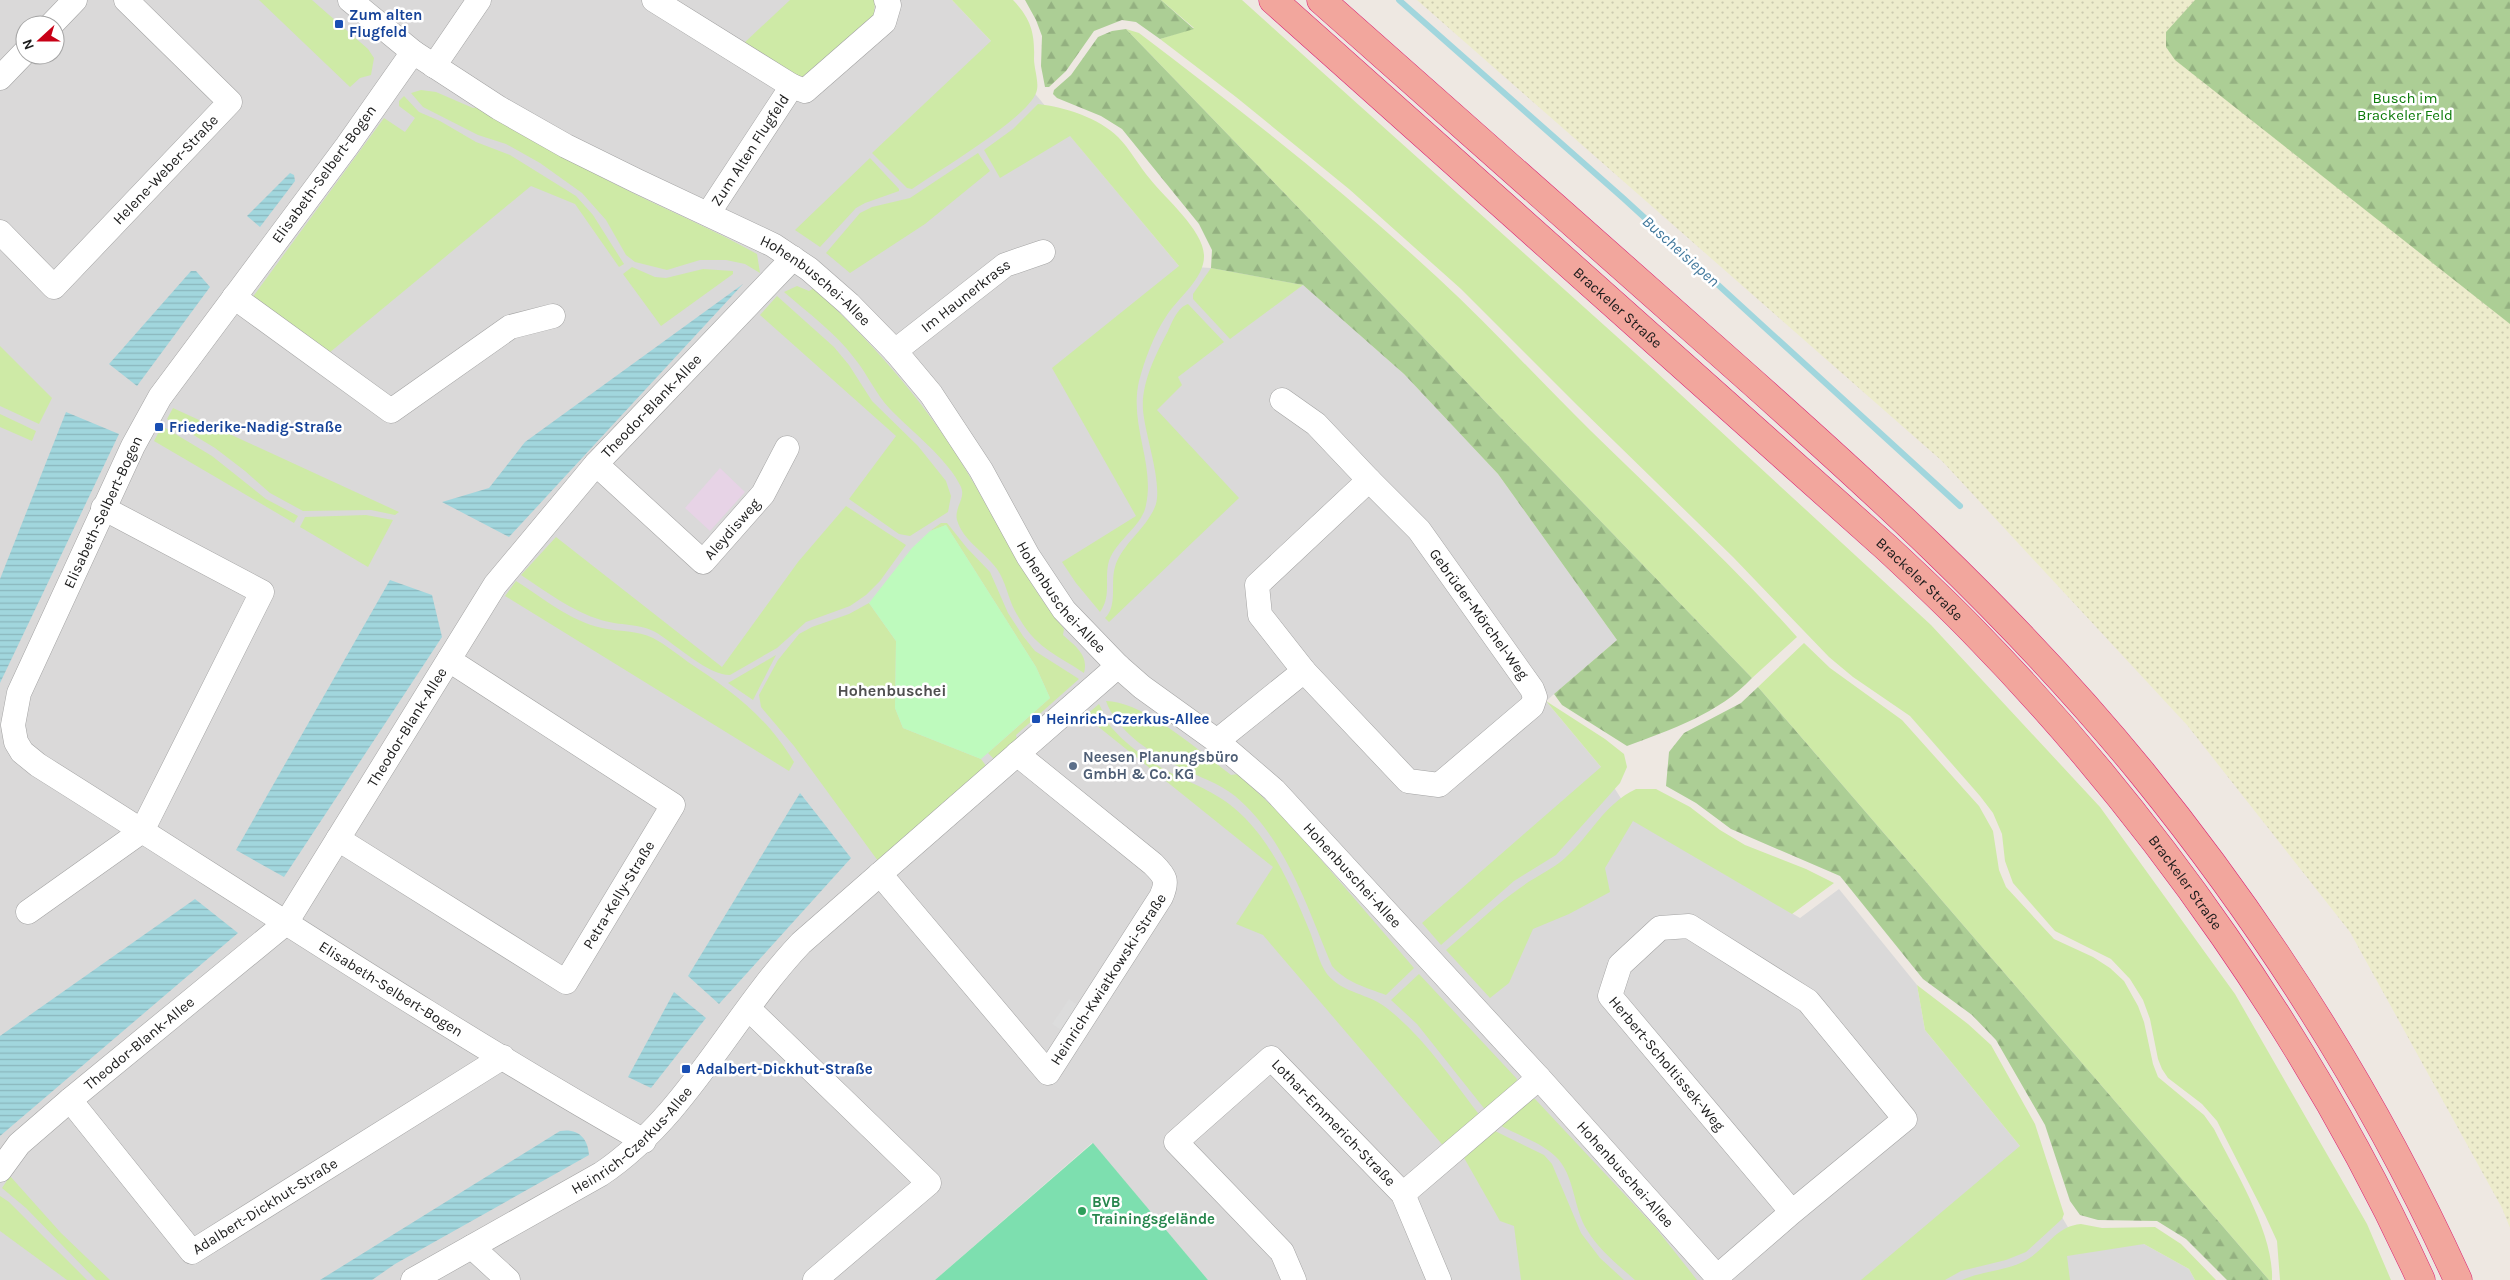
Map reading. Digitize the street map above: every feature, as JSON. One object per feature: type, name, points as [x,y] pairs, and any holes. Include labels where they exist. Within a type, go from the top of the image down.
[{"type":"highway","name":"Brackeler Straße","points":[[1273,0],[1887,548],[1974,631],[2055,720],[2125,803],[2234,950],[2292,1041],[2345,1130],[2402,1238],[2421,1280]]},
{"type":"highway","points":[[1322,0],[1880,496],[1980,593],[2076,696],[2143,774],[2262,934],[2321,1026],[2375,1117],[2408,1177],[2458,1280]]},
{"type":"street","points":[[61,15],[75,0]]},
{"type":"street","name":"Helene-Weber-Straße","points":[[0,232],[54,287],[230,102],[126,0]]},
{"type":"street","name":"Hohenbuschei-Allee","points":[[350,0],[413,52],[434,66],[566,146],[773,245],[793,258],[850,304],[895,351],[931,394],[981,470],[1028,556],[1064,610],[1118,666],[1142,687],[1218,741],[1247,765],[1298,815],[1719,1278]]},
{"type":"street","points":[[434,66],[479,0]]},
{"type":"street","name":"Zum Alten Flugfeld","points":[[654,0],[792,86],[806,91],[884,22],[889,5],[886,0]]},
{"type":"street","name":"Elisabeth-Selbert-Bogen","points":[[413,52],[157,403],[103,508],[19,693],[8,738],[38,765],[286,923],[503,1057],[644,1141]]},
{"type":"street","points":[[0,78],[15,62]]},
{"type":"street","name":"Zum Alten Flugfeld","points":[[708,214],[792,86]]},
{"type":"street","name":"Im Haunerkrass","points":[[895,351],[1005,265],[1043,252]]},
{"type":"street","name":"Theodor-Blank-Allee","points":[[0,1170],[19,1144],[286,923],[495,585],[596,464],[793,258]]},
{"type":"street","points":[[234,297],[391,411],[510,327],[553,316]]},
{"type":"street","name":"Gebrüder-Mörchel-Weg","points":[[1282,400],[1316,424],[1418,530],[1532,689],[1535,697],[1532,706],[1440,785],[1408,781],[1304,671],[1260,615],[1257,585],[1369,480]]},
{"type":"street","name":"Aleydisweg","points":[[596,464],[703,562],[763,494],[787,448]]},
{"type":"street","points":[[28,912],[142,831],[262,592],[103,508]]},
{"type":"street","name":"Petra-Kelly-Straße","points":[[338,839],[566,982],[673,805],[449,660]]},
{"type":"street","name":"Heinrich-Czerkus-Allee","points":[[413,1280],[623,1160],[644,1141],[670,1112],[784,962],[801,943],[1118,666]]},
{"type":"street","points":[[1218,741],[1304,671]]},
{"type":"street","name":"Heinrich-Kwiatkowski-Straße","points":[[880,874],[1048,1072],[1161,897],[1166,886],[1163,874],[1154,864],[1017,754]]},
{"type":"street","name":"Herbert-Scholtissek-Weg","points":[[1719,1278],[1792,1212],[1905,1119],[1808,1001],[1689,926],[1660,928],[1620,964],[1610,996],[1792,1212]]},
{"type":"street","points":[[748,1009],[928,1183],[815,1280]]},
{"type":"street","name":"Adalbert-Dickhut-Straße","points":[[70,1100],[192,1252],[503,1057]]},
{"type":"street","name":"Lothar-Emmerich-Straße","points":[[1294,1280],[1282,1252],[1176,1142],[1270,1058],[1403,1194],[1439,1280]]},
{"type":"street","name":"Lothar-Emmerich-Straße","points":[[1403,1194],[1539,1078]]},
{"type":"street","points":[[472,1246],[508,1280]]},
{"type":"shaded area","points":[[0,0],[952,0],[991,41],[1179,266],[1211,268],[1303,285],[1404,374],[1498,474],[1617,640],[1546,701],[1601,767],[1636,822],[1800,918],[1839,889],[1917,985],[1925,1030],[2020,1146],[2069,1229],[2144,1244],[2189,1269],[2195,1280],[1208,1280],[1092,1143],[935,1280],[0,1280]]},
{"type":"shaded area","points":[[720,468],[745,492],[710,531],[685,508]]},
{"type":"shaded area","points":[[1069,999],[1081,1007],[1064,1032],[1052,1024]]},
{"type":"green space","points":[[259,0],[312,0],[368,49],[374,58],[371,75],[360,78],[350,87]]},
{"type":"green space","points":[[790,0],[875,0],[874,15],[806,77],[798,77],[743,44]]},
{"type":"green space","points":[[952,0],[1013,0],[1028,20],[1033,34],[1037,89],[1029,104],[999,130],[912,189],[907,188],[872,153],[991,41]]},
{"type":"green space","points":[[1025,0],[1161,0],[1194,29],[1160,39],[1136,22],[1122,20],[1094,31],[1066,71],[1049,87],[1045,87],[1041,66],[1042,36]]},
{"type":"green space","points":[[1161,0],[1242,0],[1654,370],[1931,625],[2100,807],[2235,994],[2367,1224],[2391,1280],[2280,1280],[2277,1241],[2265,1215],[2217,1121],[2202,1104],[2168,1078],[2162,1069],[2158,1059],[2150,1019],[2143,1000],[2130,979],[2111,959],[2055,931],[2013,883],[2005,861],[2002,834],[1993,813],[1980,796],[1910,716],[1853,677],[1829,657],[1733,557],[1461,289],[1349,189],[1236,97],[1160,39],[1194,28]]},
{"type":"green space","points":[[1417,0],[2510,0],[2510,1228],[2502,1208],[2350,932],[2187,725],[1942,461]]},
{"type":"green space","name":"Busch im Brackeler Feld","points":[[2195,0],[2510,0],[2510,324],[2175,60],[2166,47],[2166,32]]},
{"type":"green space","points":[[1126,29],[1139,33],[1254,122],[1329,182],[1402,245],[1477,315],[1591,431],[1721,558],[1797,637],[1752,678]]},
{"type":"green space","points":[[1126,29],[1752,678],[1710,711],[1660,734],[1627,746],[1562,705],[1554,694],[1617,640],[1498,474],[1404,374],[1303,285],[1211,268],[1212,250],[1199,224],[1122,129],[1101,116],[1057,98],[1053,94],[1054,90],[1071,75],[1098,37],[1112,31]]},
{"type":"green space","points":[[421,90],[436,92],[473,108],[478,107],[585,168],[757,254],[760,273],[745,264],[726,260],[700,260],[667,270],[635,262],[626,255],[606,220],[582,193],[540,163],[506,144],[478,135],[423,107],[411,93]]},
{"type":"green space","points":[[404,96],[419,112],[440,121],[476,142],[510,155],[576,196],[593,215],[624,264],[619,267],[575,204],[531,186],[329,353],[252,298],[384,118],[405,132],[415,118],[399,106],[399,101]]},
{"type":"green space","points":[[1038,104],[1070,111],[1091,119],[1118,137],[1150,179],[1190,225],[1202,245],[1204,255],[1200,272],[1196,279],[1172,308],[1158,330],[1141,373],[1137,397],[1137,413],[1147,474],[1146,505],[1139,521],[1111,556],[1107,571],[1105,601],[1100,612],[1076,583],[1062,562],[1136,516],[1052,368],[1179,266],[1070,136],[1000,178],[984,150],[1013,129]]},
{"type":"green space","points":[[978,153],[990,171],[925,224],[850,273],[826,253],[860,213],[872,207],[910,198]]},
{"type":"green space","points":[[870,158],[899,191],[856,208],[820,247],[795,230]]},
{"type":"green space","points":[[632,267],[655,277],[666,278],[703,269],[733,271],[733,274],[661,326],[623,274]]},
{"type":"green space","points":[[1211,268],[1303,285],[1230,339],[1193,299],[1193,294]]},
{"type":"green space","points":[[797,286],[809,291],[814,288],[835,308],[893,370],[929,414],[974,483],[1022,569],[1064,629],[1063,635],[1083,656],[1085,661],[1084,673],[1045,648],[1022,623],[1010,601],[1003,579],[997,569],[969,540],[960,527],[957,520],[957,511],[962,491],[948,466],[885,403],[860,365],[839,341],[784,292]]},
{"type":"green space","points":[[777,296],[834,347],[849,365],[872,401],[918,446],[946,481],[951,496],[948,512],[910,536],[899,534],[849,499],[896,436],[760,315]]},
{"type":"green space","points":[[1188,304],[1224,342],[1178,377],[1182,385],[1157,410],[1239,498],[1109,622],[1105,618],[1113,601],[1114,573],[1118,558],[1147,521],[1156,504],[1157,483],[1144,420],[1144,389],[1154,359],[1173,319],[1181,308]]},
{"type":"green space","points":[[0,346],[52,398],[39,424],[0,406]]},
{"type":"green space","points":[[173,408],[399,512],[395,515],[371,510],[303,511],[270,493],[215,448],[167,419]]},
{"type":"green space","points":[[0,414],[36,431],[32,441],[0,427]]},
{"type":"green space","points":[[162,426],[212,456],[266,499],[298,516],[294,523],[154,441]]},
{"type":"green space","points":[[846,506],[906,545],[880,581],[866,595],[850,606],[806,622],[777,648],[730,675],[721,674],[702,665],[650,630],[608,622],[580,612],[521,575],[556,537],[722,667],[798,562]]},
{"type":"green space","points":[[366,515],[393,520],[368,567],[300,527],[305,517]]},
{"type":"green space","points":[[941,523],[947,523],[990,572],[1008,613],[1035,651],[1079,679],[1016,735],[1017,739],[994,759],[988,753],[1050,698],[1036,667],[946,525],[930,531]]},
{"type":"green space","points":[[946,525],[1036,667],[1050,698],[981,759],[903,728],[895,708],[896,641],[869,603],[912,548],[930,531]]},
{"type":"green space","points":[[516,581],[568,615],[590,625],[635,632],[653,638],[719,683],[747,706],[772,731],[794,762],[789,771],[505,596]]},
{"type":"green space","points":[[869,603],[896,641],[895,708],[903,728],[981,759],[987,767],[878,861],[794,746],[761,707],[759,695],[778,660],[799,634],[812,627],[849,614]]},
{"type":"green space","points":[[1804,643],[1830,668],[1902,720],[1979,806],[1993,831],[1999,870],[2006,887],[2054,939],[2093,957],[2110,968],[2124,981],[2138,1006],[2144,1022],[2153,1064],[2158,1077],[2204,1115],[2214,1129],[2252,1203],[2267,1242],[2272,1280],[2269,1280],[1758,687]]},
{"type":"green space","points":[[776,655],[753,700],[728,683]]},
{"type":"green space","points":[[1758,687],[2269,1280],[2227,1280],[2186,1239],[2157,1221],[2098,1220],[2080,1215],[2070,1201],[2045,1125],[1996,1040],[1972,1015],[1923,979],[1840,876],[1731,829],[1696,803],[1666,786],[1669,752],[1684,733],[1741,703]]},
{"type":"green space","points":[[1106,701],[1121,703],[1137,709],[1172,730],[1231,775],[1238,774],[1286,819],[1414,968],[1386,995],[1357,984],[1338,972],[1332,966],[1304,898],[1282,853],[1253,813],[1229,791],[1147,749],[1118,723]]},
{"type":"green space","points":[[1546,701],[1605,739],[1624,754],[1627,767],[1620,783],[1556,855],[1514,881],[1441,945],[1422,923],[1601,767]]},
{"type":"green space","points":[[1099,704],[1111,727],[1135,749],[1172,774],[1222,799],[1245,818],[1266,844],[1283,872],[1327,974],[1341,986],[1388,1009],[1414,1033],[1449,1074],[1481,1117],[1446,1149],[1263,935],[1236,924],[1273,867],[1085,716]]},
{"type":"green space","points":[[1636,789],[1656,789],[1690,807],[1720,830],[1745,845],[1806,869],[1834,883],[1792,914],[1633,821],[1605,868],[1610,892],[1569,914],[1533,929],[1509,983],[1490,998],[1446,950],[1510,895],[1565,858],[1583,840],[1606,811],[1625,795]]},
{"type":"green space","points":[[1419,974],[1517,1079],[1516,1085],[1487,1112],[1417,1024],[1391,1000]]},
{"type":"green space","points":[[1917,985],[1968,1024],[1991,1045],[2035,1124],[2064,1214],[2062,1219],[2026,1252],[2006,1260],[1961,1271],[1945,1280],[1861,1280],[2020,1146],[1925,1030]]},
{"type":"green space","points":[[1527,1097],[1535,1099],[1655,1227],[1697,1280],[1635,1280],[1603,1251],[1582,1221],[1562,1163],[1542,1146],[1498,1124]]},
{"type":"green space","points":[[1493,1130],[1544,1155],[1552,1164],[1581,1233],[1600,1258],[1624,1280],[1521,1280],[1514,1226],[1500,1221],[1463,1156]]},
{"type":"green space","name":"BVB Trainingsgelände","points":[[1093,1143],[1208,1280],[935,1280]]},
{"type":"green space","points":[[10,1176],[61,1233],[110,1280],[96,1280],[26,1208],[2,1188]]},
{"type":"green space","points":[[0,1196],[9,1202],[87,1280],[67,1280],[0,1231]]},
{"type":"green space","points":[[2081,1224],[2102,1228],[2155,1227],[2181,1244],[2216,1280],[2195,1280],[2189,1269],[2144,1244],[2067,1256],[2070,1280],[1962,1280],[2023,1262],[2066,1228]]},
{"type":"water","points":[[290,173],[294,175],[295,181],[260,227],[247,216]]},
{"type":"water","points":[[191,271],[196,271],[210,287],[137,386],[109,364]]},
{"type":"water","points":[[743,284],[509,537],[442,502],[489,488],[525,442]]},
{"type":"water","points":[[66,412],[119,434],[0,683],[0,579]]},
{"type":"water","points":[[390,580],[432,595],[442,637],[284,877],[236,850]]},
{"type":"water","points":[[800,793],[851,858],[719,1004],[688,976]]},
{"type":"water","points":[[195,899],[238,933],[0,1136],[0,1036]]},
{"type":"water","points":[[674,992],[706,1018],[651,1088],[628,1077]]},
{"type":"water","points":[[560,1131],[572,1131],[581,1136],[587,1144],[589,1155],[395,1264],[372,1280],[320,1280]]},
{"type":"waterway","name":"Buscheisiepen","points":[[1399,0],[1623,198],[1960,506]]},
{"type":"place","name":"Zum alten Flugfeld","points":[[339,24]]},
{"type":"place","name":"Friederike-Nadig-Straße","points":[[159,427]]},
{"type":"place","name":"Heinrich-Czerkus-Allee","points":[[1036,719]]},
{"type":"place","name":"Neesen Planungsbüro GmbH & Co. KG","points":[[1073,766]]},
{"type":"place","name":"Adalbert-Dickhut-Straße","points":[[686,1069]]},
{"type":"place","name":"BVB Trainingsgelände","points":[[1082,1211]]},
{"type":"district","name":"Hohenbuschei","points":[[892,690]]}]
